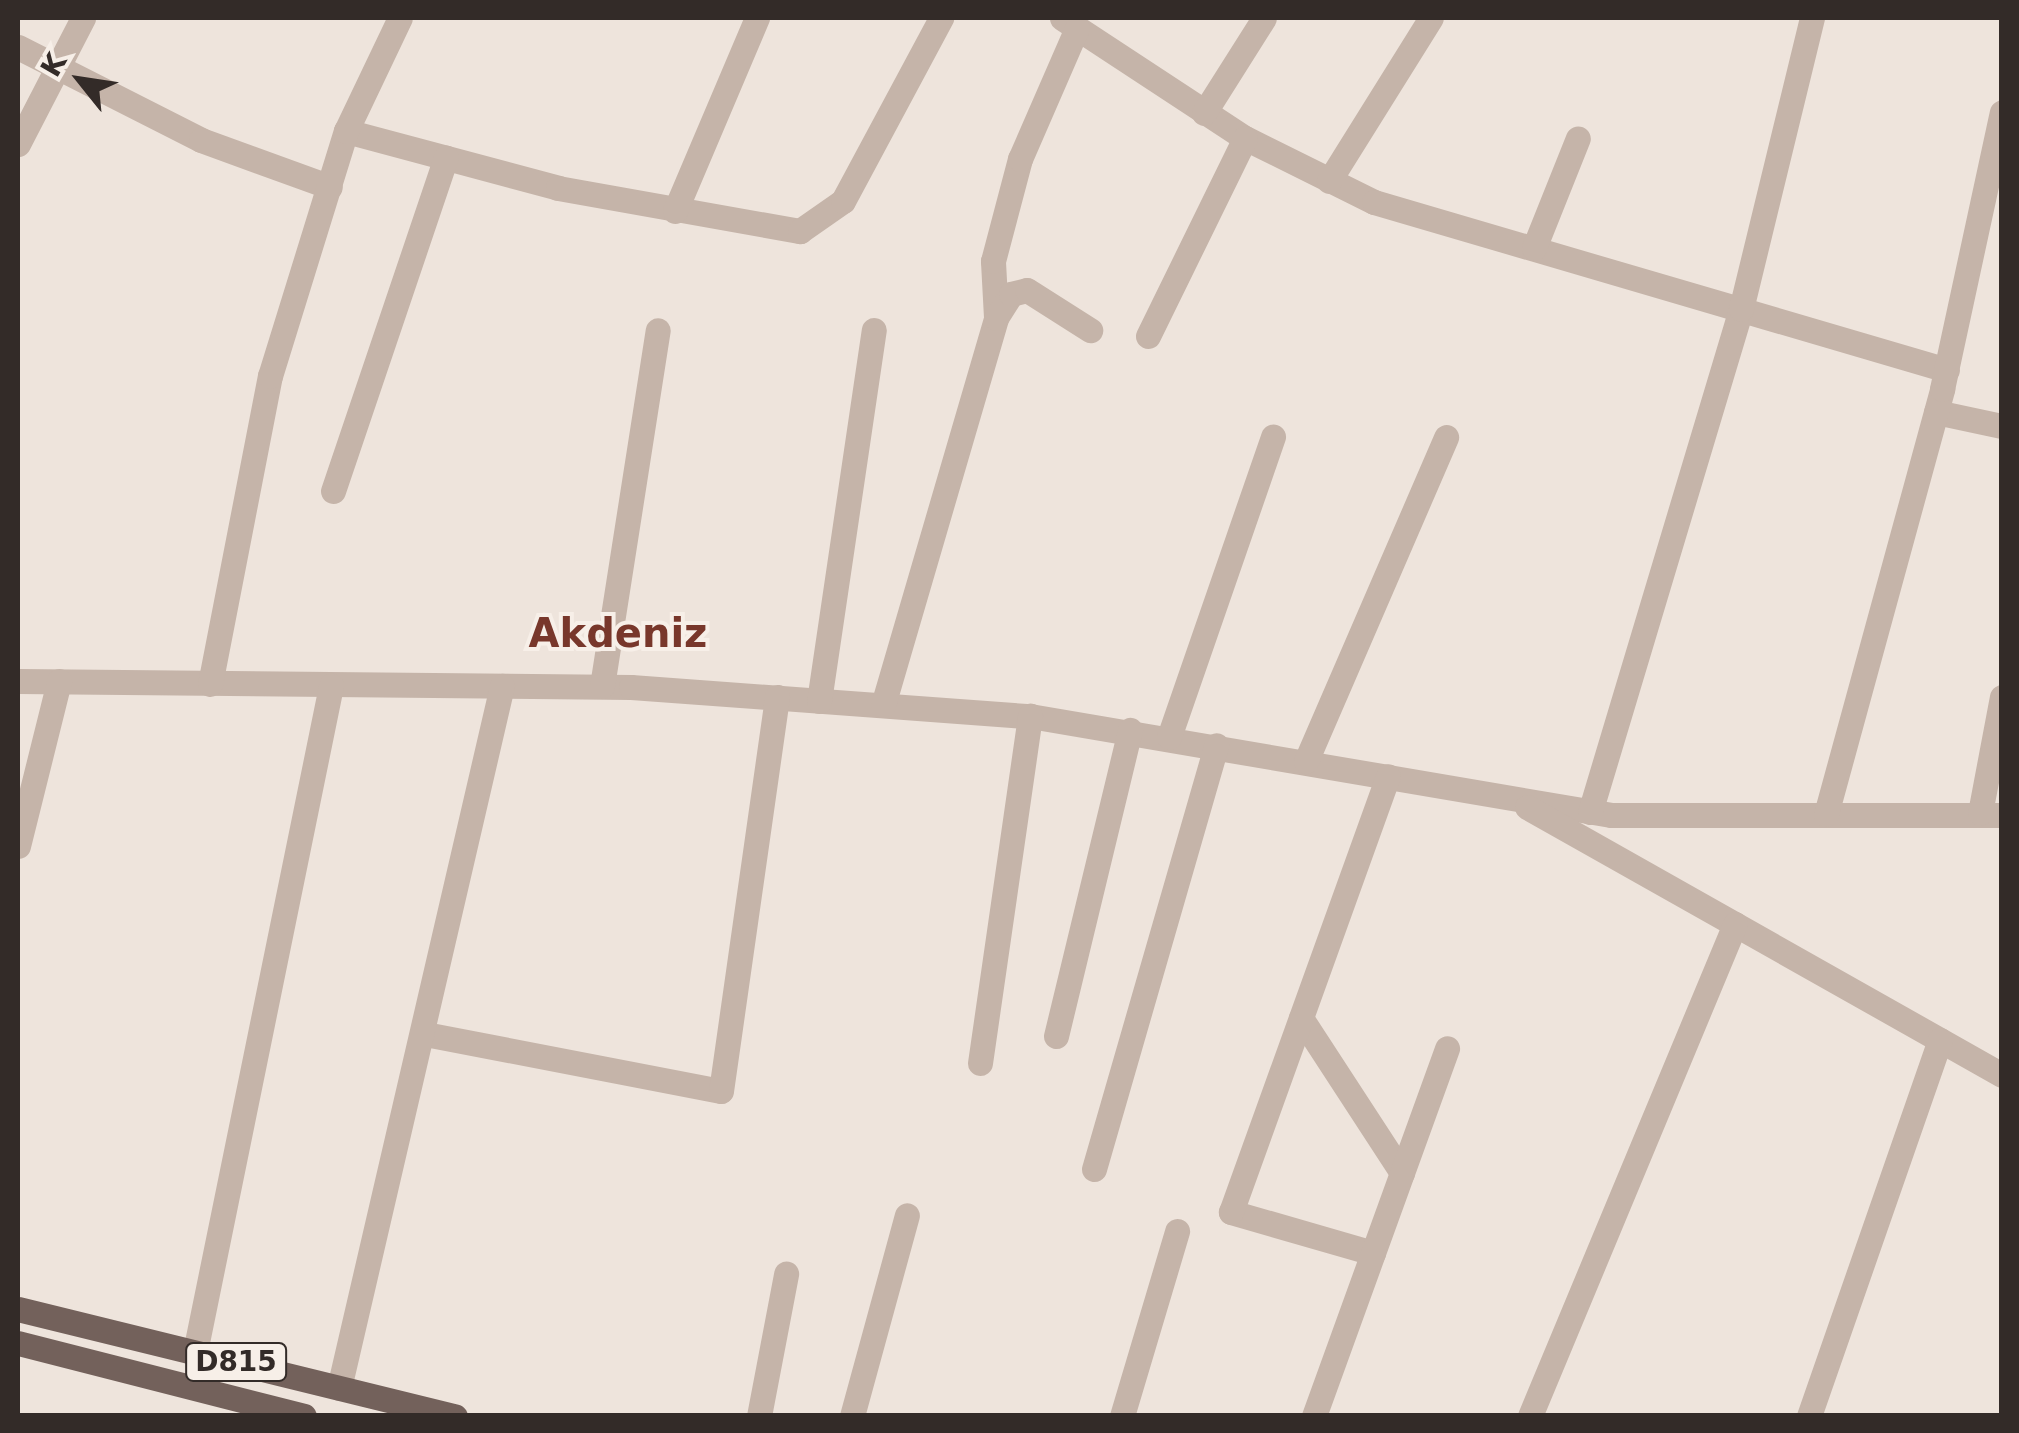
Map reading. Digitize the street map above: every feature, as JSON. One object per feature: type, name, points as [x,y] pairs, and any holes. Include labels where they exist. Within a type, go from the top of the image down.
[{"type":"main road","name":"D815","points":[[18,1309],[455,1416]]},
{"type":"main road","name":"D815","points":[[18,1343],[304,1416]]},
{"type":"street","points":[[18,144],[83,18]]},
{"type":"street","points":[[210,684],[270,376],[346,130],[400,18]]},
{"type":"street","points":[[675,211],[757,18]]},
{"type":"street","points":[[346,130],[446,158],[675,211],[800,231],[819,225],[843,201],[941,18]]},
{"type":"street","points":[[1204,113],[1264,18]]},
{"type":"street","points":[[1328,181],[1431,18]]},
{"type":"street","points":[[1590,812],[1741,309],[1812,18]]},
{"type":"street","points":[[996,318],[993,261],[1020,159],[1069,22],[1204,113],[1328,181],[1534,248],[1946,370]]},
{"type":"street","points":[[18,47],[201,140],[330,187]]},
{"type":"street","points":[[1826,814],[1936,412],[2002,112]]},
{"type":"street","points":[[1148,336],[1245,138]]},
{"type":"street","points":[[1534,248],[1578,138]]},
{"type":"street","points":[[333,491],[446,158]]},
{"type":"street","points":[[883,706],[996,318],[1011,294],[1026,290],[1090,330]]},
{"type":"street","points":[[602,686],[658,330]]},
{"type":"street","points":[[818,701],[874,330]]},
{"type":"street","points":[[1936,412],[2002,426]]},
{"type":"street","points":[[1169,737],[1273,436]]},
{"type":"street","points":[[1306,761],[1446,437]]},
{"type":"street","points":[[18,680],[602,686],[1030,716],[1130,730],[1590,812],[1826,814],[1991,814],[2002,696]]},
{"type":"street","points":[[18,846],[26,782],[58,681]]},
{"type":"street","points":[[195,1352],[331,686]]},
{"type":"street","points":[[339,1388],[425,1034],[502,686]]},
{"type":"street","points":[[425,1034],[721,1091],[777,698]]},
{"type":"street","points":[[980,1063],[1030,716]]},
{"type":"street","points":[[1056,1036],[1130,730]]},
{"type":"street","points":[[1094,1169],[1216,745]]},
{"type":"street","points":[[1373,1253],[1231,1212],[1388,776]]},
{"type":"street","points":[[1508,797],[2002,1075]]},
{"type":"street","points":[[1530,1416],[1735,924]]},
{"type":"street","points":[[1300,1018],[1402,1173]]},
{"type":"street","points":[[1809,1416],[1940,1040]]},
{"type":"street","points":[[1314,1416],[1447,1048]]},
{"type":"street","points":[[852,1416],[907,1214]]},
{"type":"street","points":[[1122,1416],[1177,1231]]},
{"type":"street","points":[[759,1416],[786,1274]]},
{"type":"district","name":"Akdeniz","points":[[618,633]]}]
